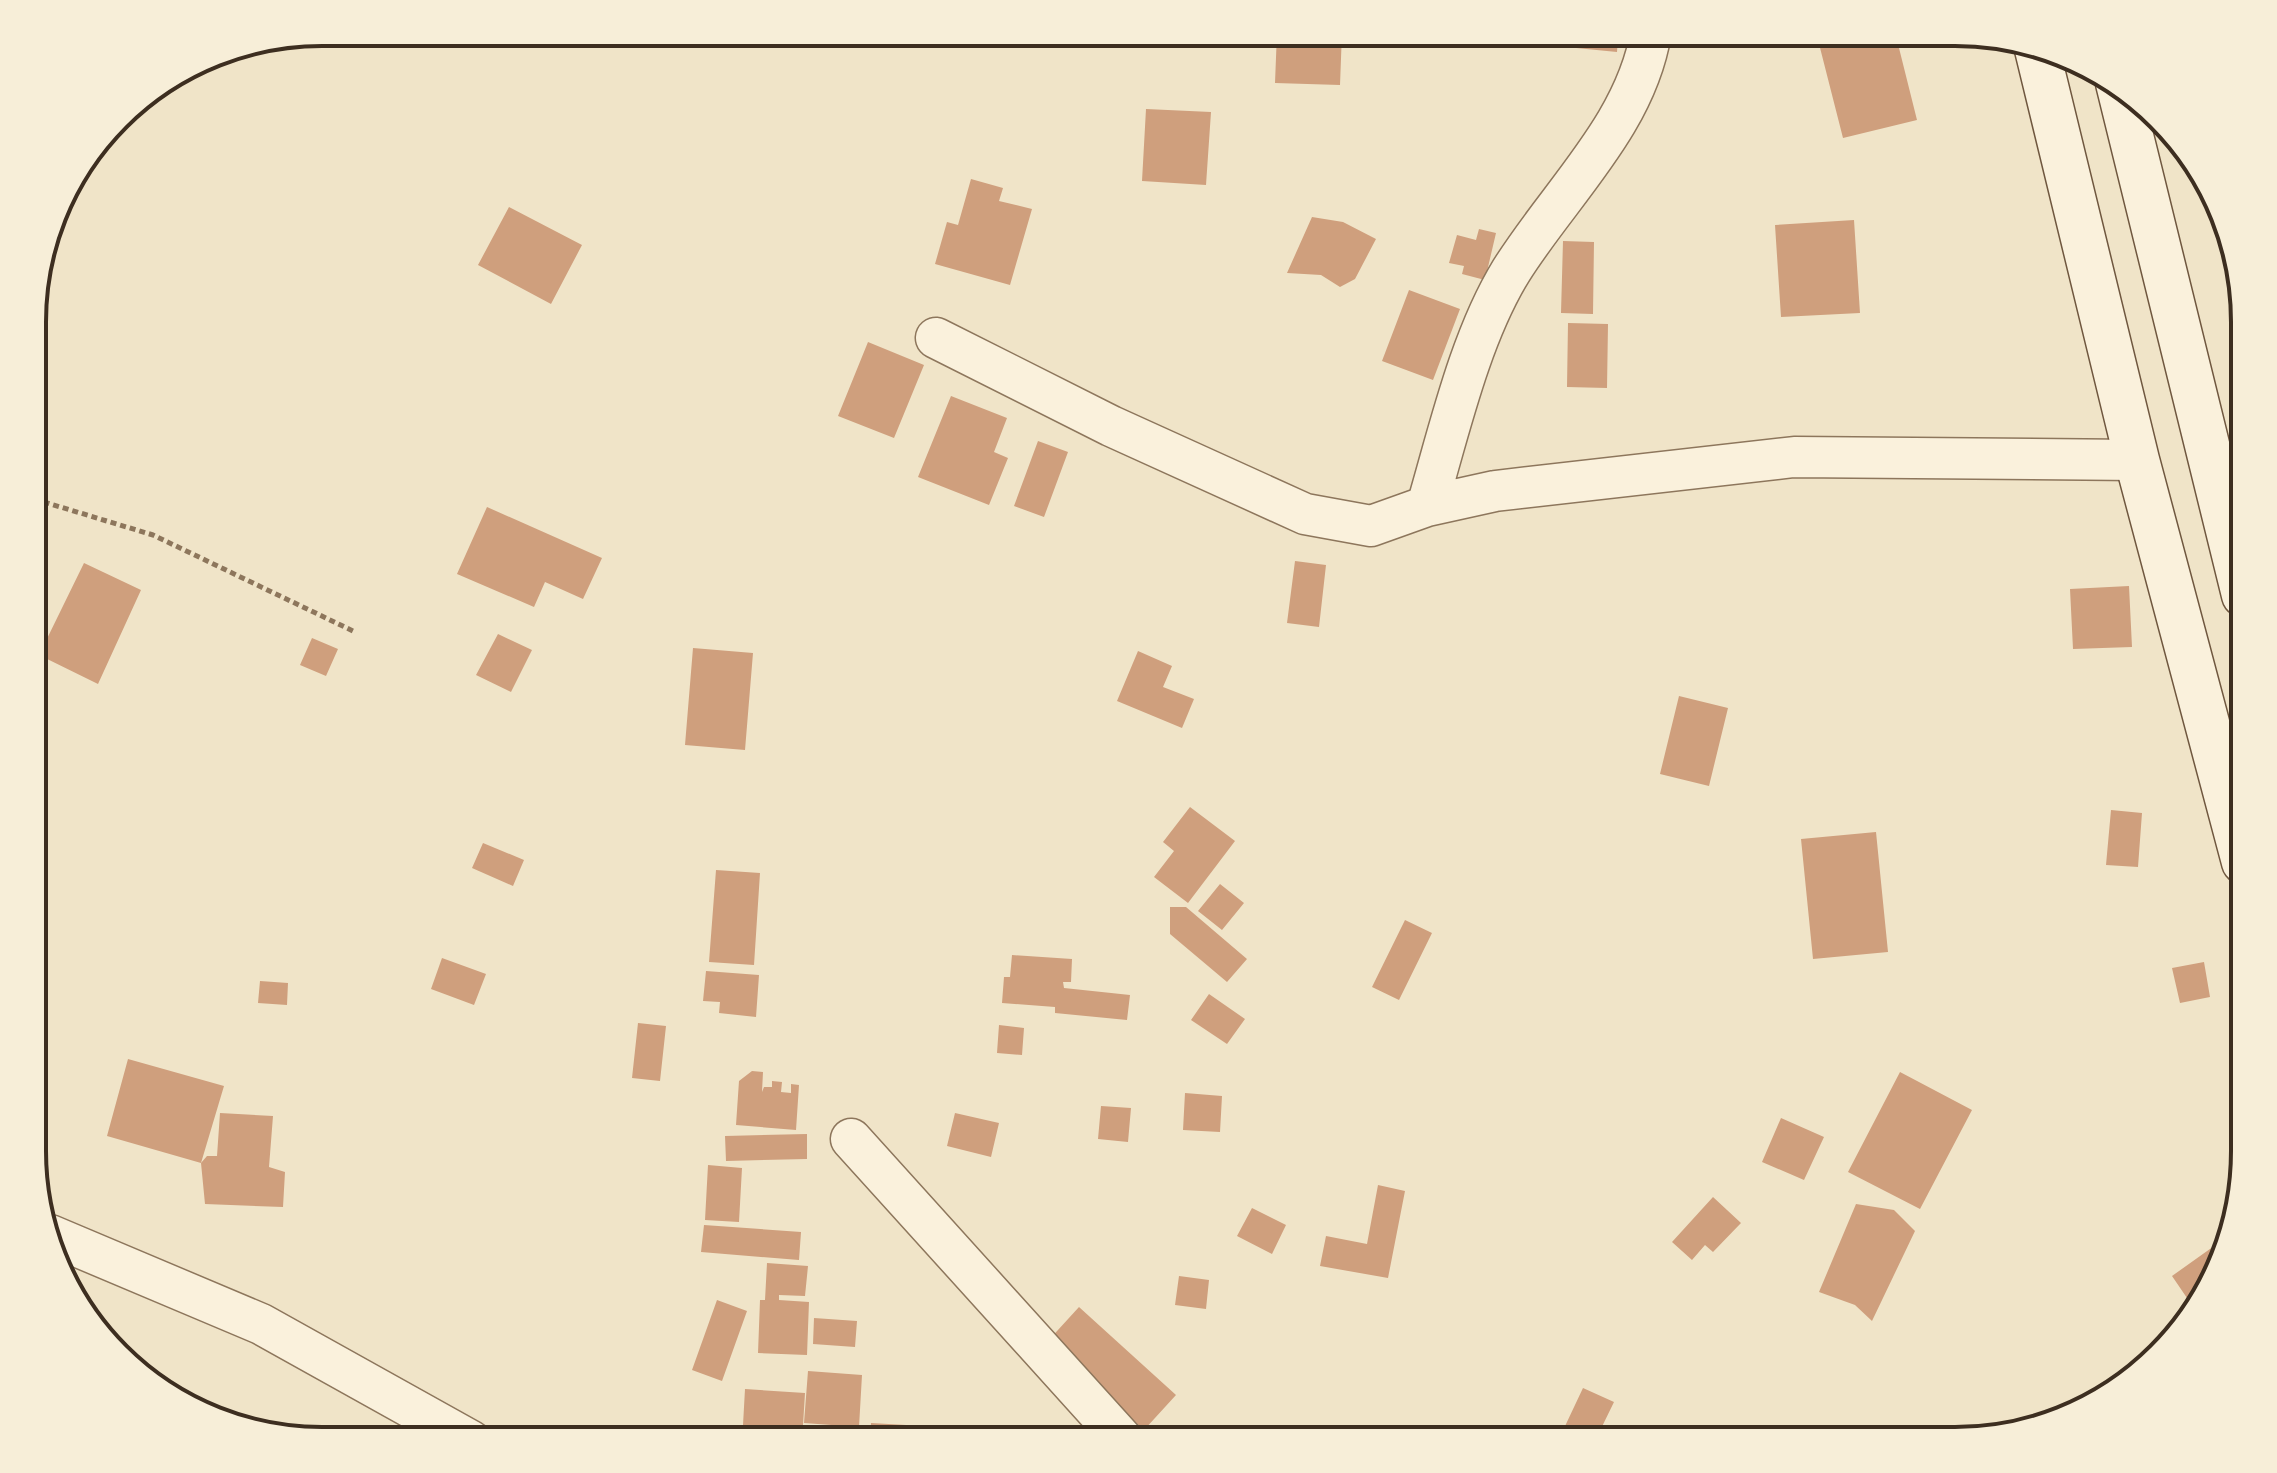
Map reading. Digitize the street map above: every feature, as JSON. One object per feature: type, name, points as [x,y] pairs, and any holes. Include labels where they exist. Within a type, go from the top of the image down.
[{"type":"street","points":[[1427,506],[1468,368],[1510,273],[1619,119],[1647,60],[1649,46]]},
{"type":"street","points":[[2040,60],[2137,460],[2230,809]]},
{"type":"street","points":[[2123,103],[2230,538]]},
{"type":"street","points":[[936,338],[1111,426],[1305,514],[1371,526],[1427,506],[1495,491],[1794,457],[2137,460]]},
{"type":"street","points":[[851,1139],[1111,1427]]},
{"type":"street","points":[[61,1240],[261,1324],[446,1427]]},
{"type":"path","points":[[46,503],[153,535],[353,631]]},
{"type":"building","points":[[1276,46],[1341,46],[1340,85],[1275,83]]},
{"type":"building","points":[[1566,46],[1617,46],[1617,52]]},
{"type":"building","points":[[1820,46],[1898,46],[1917,120],[1843,138]]},
{"type":"building","points":[[1146,109],[1211,112],[1206,185],[1142,181]]},
{"type":"building","points":[[971,179],[1003,188],[999,201],[1032,209],[1010,285],[935,264],[947,222],[958,225]]},
{"type":"building","points":[[509,207],[582,245],[551,304],[478,265]]},
{"type":"building","points":[[1312,217],[1343,222],[1376,239],[1355,279],[1340,287],[1321,275],[1287,273]]},
{"type":"building","points":[[1854,220],[1860,313],[1781,317],[1775,225]]},
{"type":"building","points":[[1479,229],[1496,233],[1485,280],[1462,274],[1464,266],[1449,263],[1457,235],[1476,240]]},
{"type":"building","points":[[1563,241],[1594,242],[1593,314],[1561,313]]},
{"type":"building","points":[[1409,290],[1460,309],[1433,380],[1382,361]]},
{"type":"building","points":[[1568,323],[1608,324],[1607,388],[1567,387]]},
{"type":"building","points":[[868,342],[924,365],[894,438],[838,416]]},
{"type":"building","points":[[951,396],[1007,418],[994,452],[1008,458],[989,505],[918,477]]},
{"type":"building","points":[[1038,441],[1068,452],[1044,517],[1014,506]]},
{"type":"building","points":[[487,507],[602,558],[583,599],[545,582],[534,607],[457,574]]},
{"type":"building","points":[[1295,561],[1326,565],[1319,627],[1287,623]]},
{"type":"building","points":[[84,563],[141,590],[98,684],[46,658],[46,641]]},
{"type":"building","points":[[2129,586],[2132,647],[2073,649],[2070,589]]},
{"type":"building","points":[[498,634],[532,650],[511,692],[476,675]]},
{"type":"building","points":[[312,638],[338,649],[326,676],[300,665]]},
{"type":"building","points":[[693,648],[753,653],[745,750],[685,745]]},
{"type":"building","points":[[1138,651],[1172,666],[1163,687],[1194,699],[1182,728],[1117,701]]},
{"type":"building","points":[[1679,696],[1728,708],[1709,786],[1660,774]]},
{"type":"building","points":[[1190,807],[1235,841],[1188,903],[1154,877],[1174,851],[1163,842]]},
{"type":"building","points":[[2111,810],[2142,813],[2138,867],[2106,865]]},
{"type":"building","points":[[1876,832],[1888,952],[1813,959],[1801,839]]},
{"type":"building","points":[[483,843],[524,860],[513,886],[472,868]]},
{"type":"building","points":[[716,870],[760,873],[754,965],[709,962]]},
{"type":"building","points":[[1220,884],[1244,903],[1222,930],[1198,911]]},
{"type":"building","points":[[1170,907],[1186,907],[1247,959],[1227,982],[1170,934]]},
{"type":"building","points":[[1405,920],[1432,933],[1399,1000],[1372,987]]},
{"type":"building","points":[[1012,955],[1072,959],[1071,982],[1063,982],[1064,988],[1130,995],[1127,1020],[1055,1013],[1055,1007],[1002,1003],[1004,977],[1010,977]]},
{"type":"building","points":[[442,958],[486,974],[474,1005],[431,989]]},
{"type":"building","points":[[2204,962],[2210,997],[2180,1003],[2172,968]]},
{"type":"building","points":[[706,971],[759,975],[756,1017],[719,1013],[720,1002],[703,1001]]},
{"type":"building","points":[[260,981],[288,983],[287,1005],[258,1003]]},
{"type":"building","points":[[1209,994],[1245,1019],[1227,1044],[1191,1020]]},
{"type":"building","points":[[638,1023],[666,1026],[660,1081],[632,1078]]},
{"type":"building","points":[[999,1025],[1024,1028],[1022,1055],[997,1053]]},
{"type":"building","points":[[128,1059],[224,1086],[201,1163],[107,1136]]},
{"type":"building","points":[[752,1071],[763,1072],[762,1092],[764,1087],[772,1087],[772,1081],[782,1082],[781,1092],[791,1093],[791,1084],[799,1085],[796,1130],[736,1125],[739,1081]]},
{"type":"building","points":[[1900,1072],[1972,1110],[1920,1209],[1848,1172]]},
{"type":"building","points":[[1185,1093],[1222,1096],[1220,1132],[1183,1130]]},
{"type":"building","points":[[1101,1106],[1131,1108],[1128,1142],[1098,1139]]},
{"type":"building","points":[[220,1113],[273,1116],[269,1167],[285,1172],[283,1207],[205,1204],[201,1163],[207,1156],[217,1156]]},
{"type":"building","points":[[955,1113],[999,1123],[991,1157],[947,1146]]},
{"type":"building","points":[[1781,1118],[1824,1137],[1804,1180],[1762,1162]]},
{"type":"building","points":[[807,1134],[807,1159],[726,1161],[725,1136]]},
{"type":"building","points":[[708,1165],[742,1168],[739,1222],[705,1220]]},
{"type":"building","points":[[1378,1185],[1405,1191],[1388,1278],[1320,1266],[1326,1236],[1367,1244]]},
{"type":"building","points":[[1713,1197],[1741,1223],[1713,1252],[1705,1245],[1692,1260],[1672,1242]]},
{"type":"building","points":[[1856,1204],[1894,1210],[1915,1231],[1872,1321],[1855,1305],[1819,1292]]},
{"type":"building","points":[[1252,1208],[1286,1225],[1272,1254],[1237,1236]]},
{"type":"building","points":[[704,1225],[801,1232],[799,1260],[701,1252]]},
{"type":"building","points":[[2213,1247],[2203,1273],[2187,1298],[2172,1276]]},
{"type":"building","points":[[767,1263],[808,1266],[805,1296],[779,1295],[779,1300],[809,1302],[807,1355],[758,1353],[760,1300],[765,1300]]},
{"type":"building","points":[[1179,1276],[1209,1280],[1206,1309],[1175,1305]]},
{"type":"building","points":[[717,1300],[747,1311],[722,1381],[692,1370]]},
{"type":"building","points":[[1079,1307],[1176,1395],[1147,1427],[1140,1427],[1047,1342]]},
{"type":"building","points":[[814,1318],[857,1321],[855,1347],[813,1344]]},
{"type":"building","points":[[808,1371],[862,1375],[859,1427],[804,1423]]},
{"type":"building","points":[[1583,1388],[1614,1402],[1602,1426],[1565,1426]]},
{"type":"building","points":[[745,1389],[805,1393],[803,1427],[743,1425]]},
{"type":"building","points":[[871,1423],[924,1426],[924,1427],[871,1427]]}]
